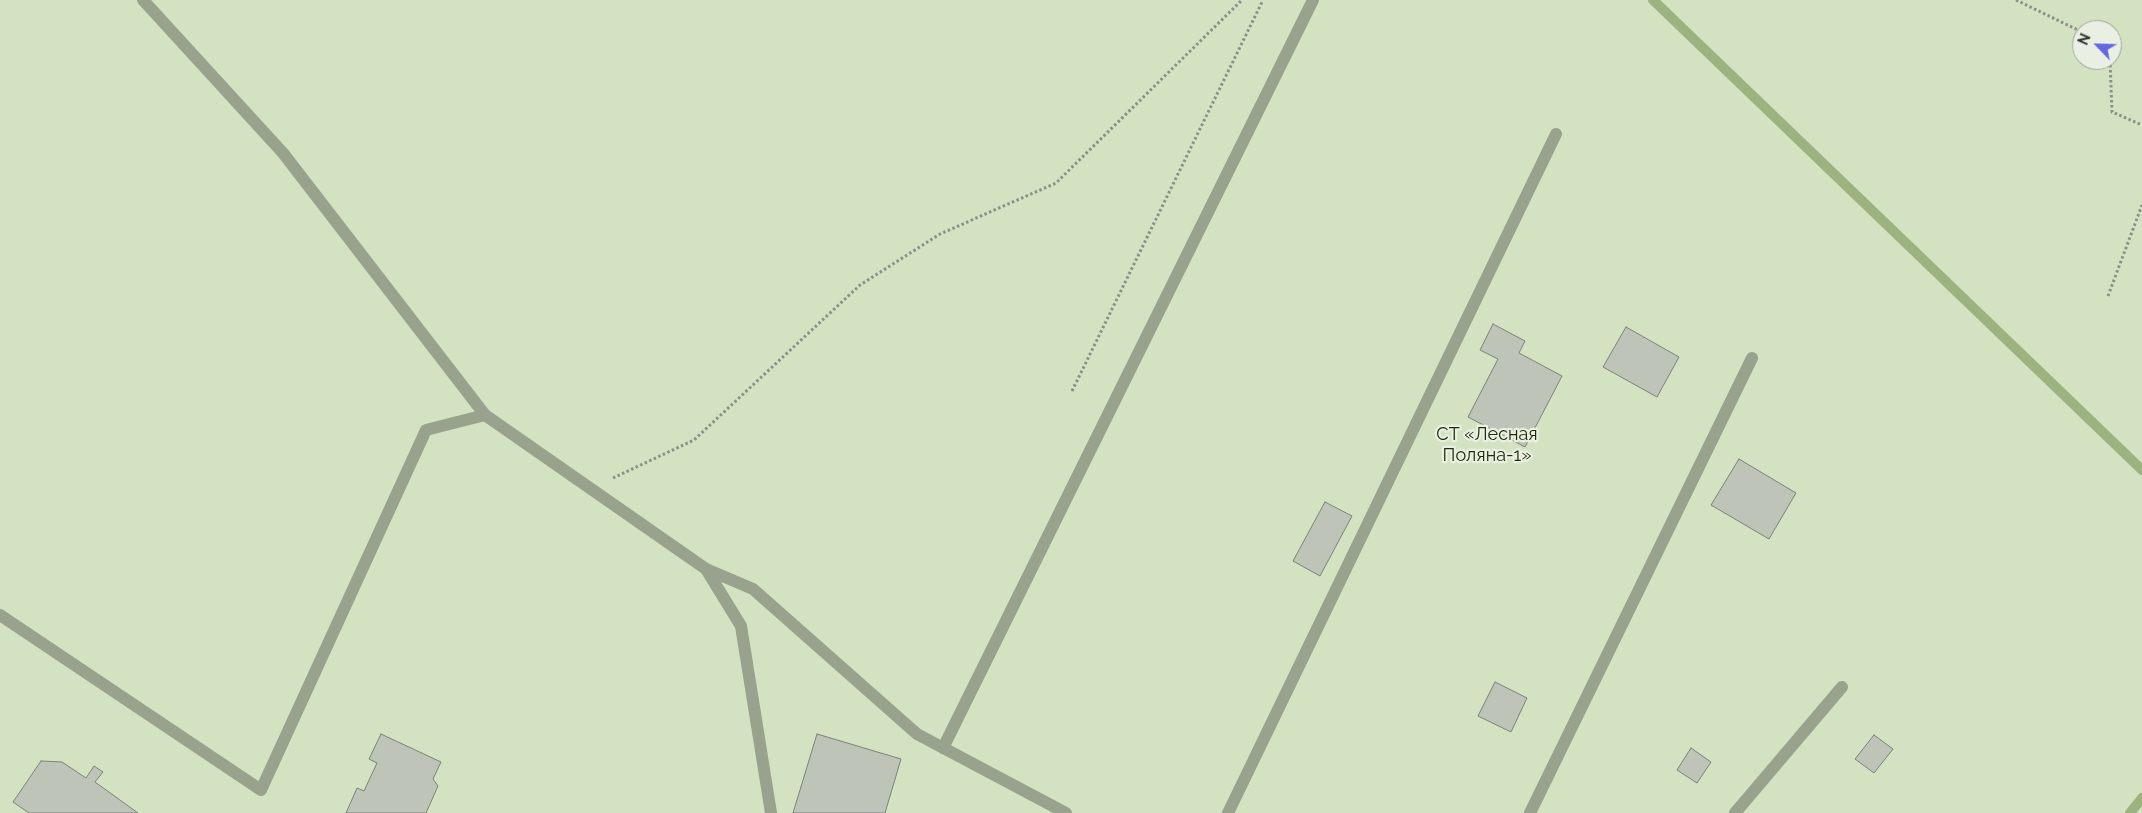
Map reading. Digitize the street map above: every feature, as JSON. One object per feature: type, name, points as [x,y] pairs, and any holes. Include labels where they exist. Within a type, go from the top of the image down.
[{"type":"street","points":[[143,0],[283,153],[485,415],[706,569],[753,589],[917,734],[1066,813]]},
{"type":"street","points":[[943,748],[1313,0]]},
{"type":"street","points":[[1228,813],[1556,134]]},
{"type":"street","points":[[1530,813],[1752,358]]},
{"type":"street","points":[[0,616],[261,790],[426,430],[485,415]]},
{"type":"street","points":[[706,569],[741,626],[771,813]]},
{"type":"street","points":[[1735,813],[1842,687]]},
{"type":"path","points":[[590,489],[694,440],[868,280],[940,234],[1056,183],[1242,0]]},
{"type":"path","points":[[1072,392],[1263,0]]},
{"type":"path","points":[[2016,0],[2072,27]]},
{"type":"path","points":[[2110,70],[2112,112],[2142,125]]},
{"type":"path","points":[[2108,296],[2142,205]]},
{"type":"green space","name":"СТ «Лесная Поляна-1»","points":[[0,0],[2142,0],[2142,813],[0,813]]},
{"type":"building","points":[[1493,324],[1525,341],[1519,353],[1562,376],[1525,447],[1468,417],[1498,359],[1480,350]]},
{"type":"building","points":[[1626,327],[1679,357],[1657,397],[1603,367]]},
{"type":"building","points":[[1739,459],[1796,493],[1769,539],[1711,505]]},
{"type":"building","points":[[1325,502],[1352,516],[1320,576],[1293,561]]},
{"type":"building","points":[[1495,682],[1527,698],[1511,732],[1478,716]]},
{"type":"building","points":[[381,734],[441,762],[433,779],[438,786],[426,813],[346,813],[357,788],[364,791],[377,763],[369,759]]},
{"type":"building","points":[[817,734],[901,759],[885,813],[793,813]]},
{"type":"building","points":[[1874,735],[1893,749],[1874,773],[1855,759]]},
{"type":"building","points":[[1691,748],[1711,762],[1697,783],[1677,770]]},
{"type":"building","points":[[41,761],[62,762],[86,778],[94,766],[103,772],[95,782],[138,813],[29,813],[13,802]]},
{"type":"waterway","points":[[1653,0],[2142,470]]},
{"type":"waterway","points":[[2130,813],[2142,798]]}]
